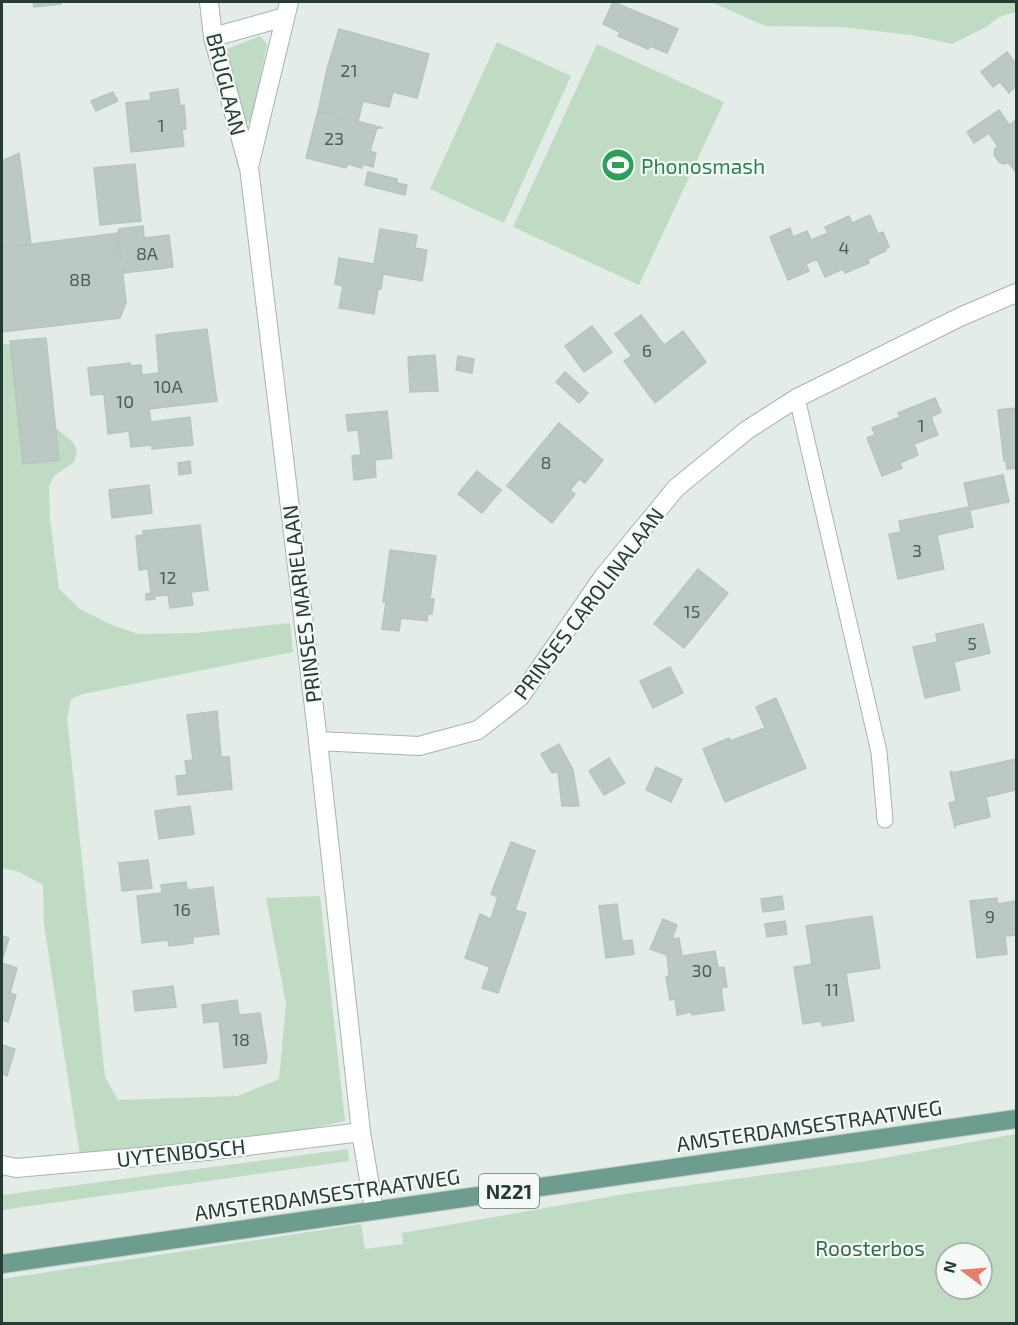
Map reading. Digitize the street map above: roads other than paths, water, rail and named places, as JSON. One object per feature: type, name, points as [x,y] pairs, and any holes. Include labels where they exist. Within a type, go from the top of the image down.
[{"type":"main road","name":"AMSTERDAMSESTRAATWEG","points":[[2,1264],[1017,1119]]},
{"type":"street","name":"BRUGLAAN","points":[[209,2],[213,37],[249,167]]},
{"type":"street","points":[[213,37],[287,9]]},
{"type":"street","name":"PRINSES MARIELAAN","points":[[287,9],[249,167],[318,741],[361,1132],[374,1210]]},
{"type":"street","name":"PRINSES CAROLINALAAN","points":[[318,741],[419,746],[478,730],[520,697],[603,577],[676,488],[747,430],[797,398],[960,316],[1017,293]]},
{"type":"street","name":"UYTENBOSCH","points":[[2,1165],[16,1168],[207,1151],[361,1132]]},
{"type":"lane","points":[[797,398],[879,752],[885,820]]},
{"type":"place","name":"Phonosmash","points":[[618,165]]},
{"type":"park label","name":"Roosterbos","points":[[870,1247]]}]
